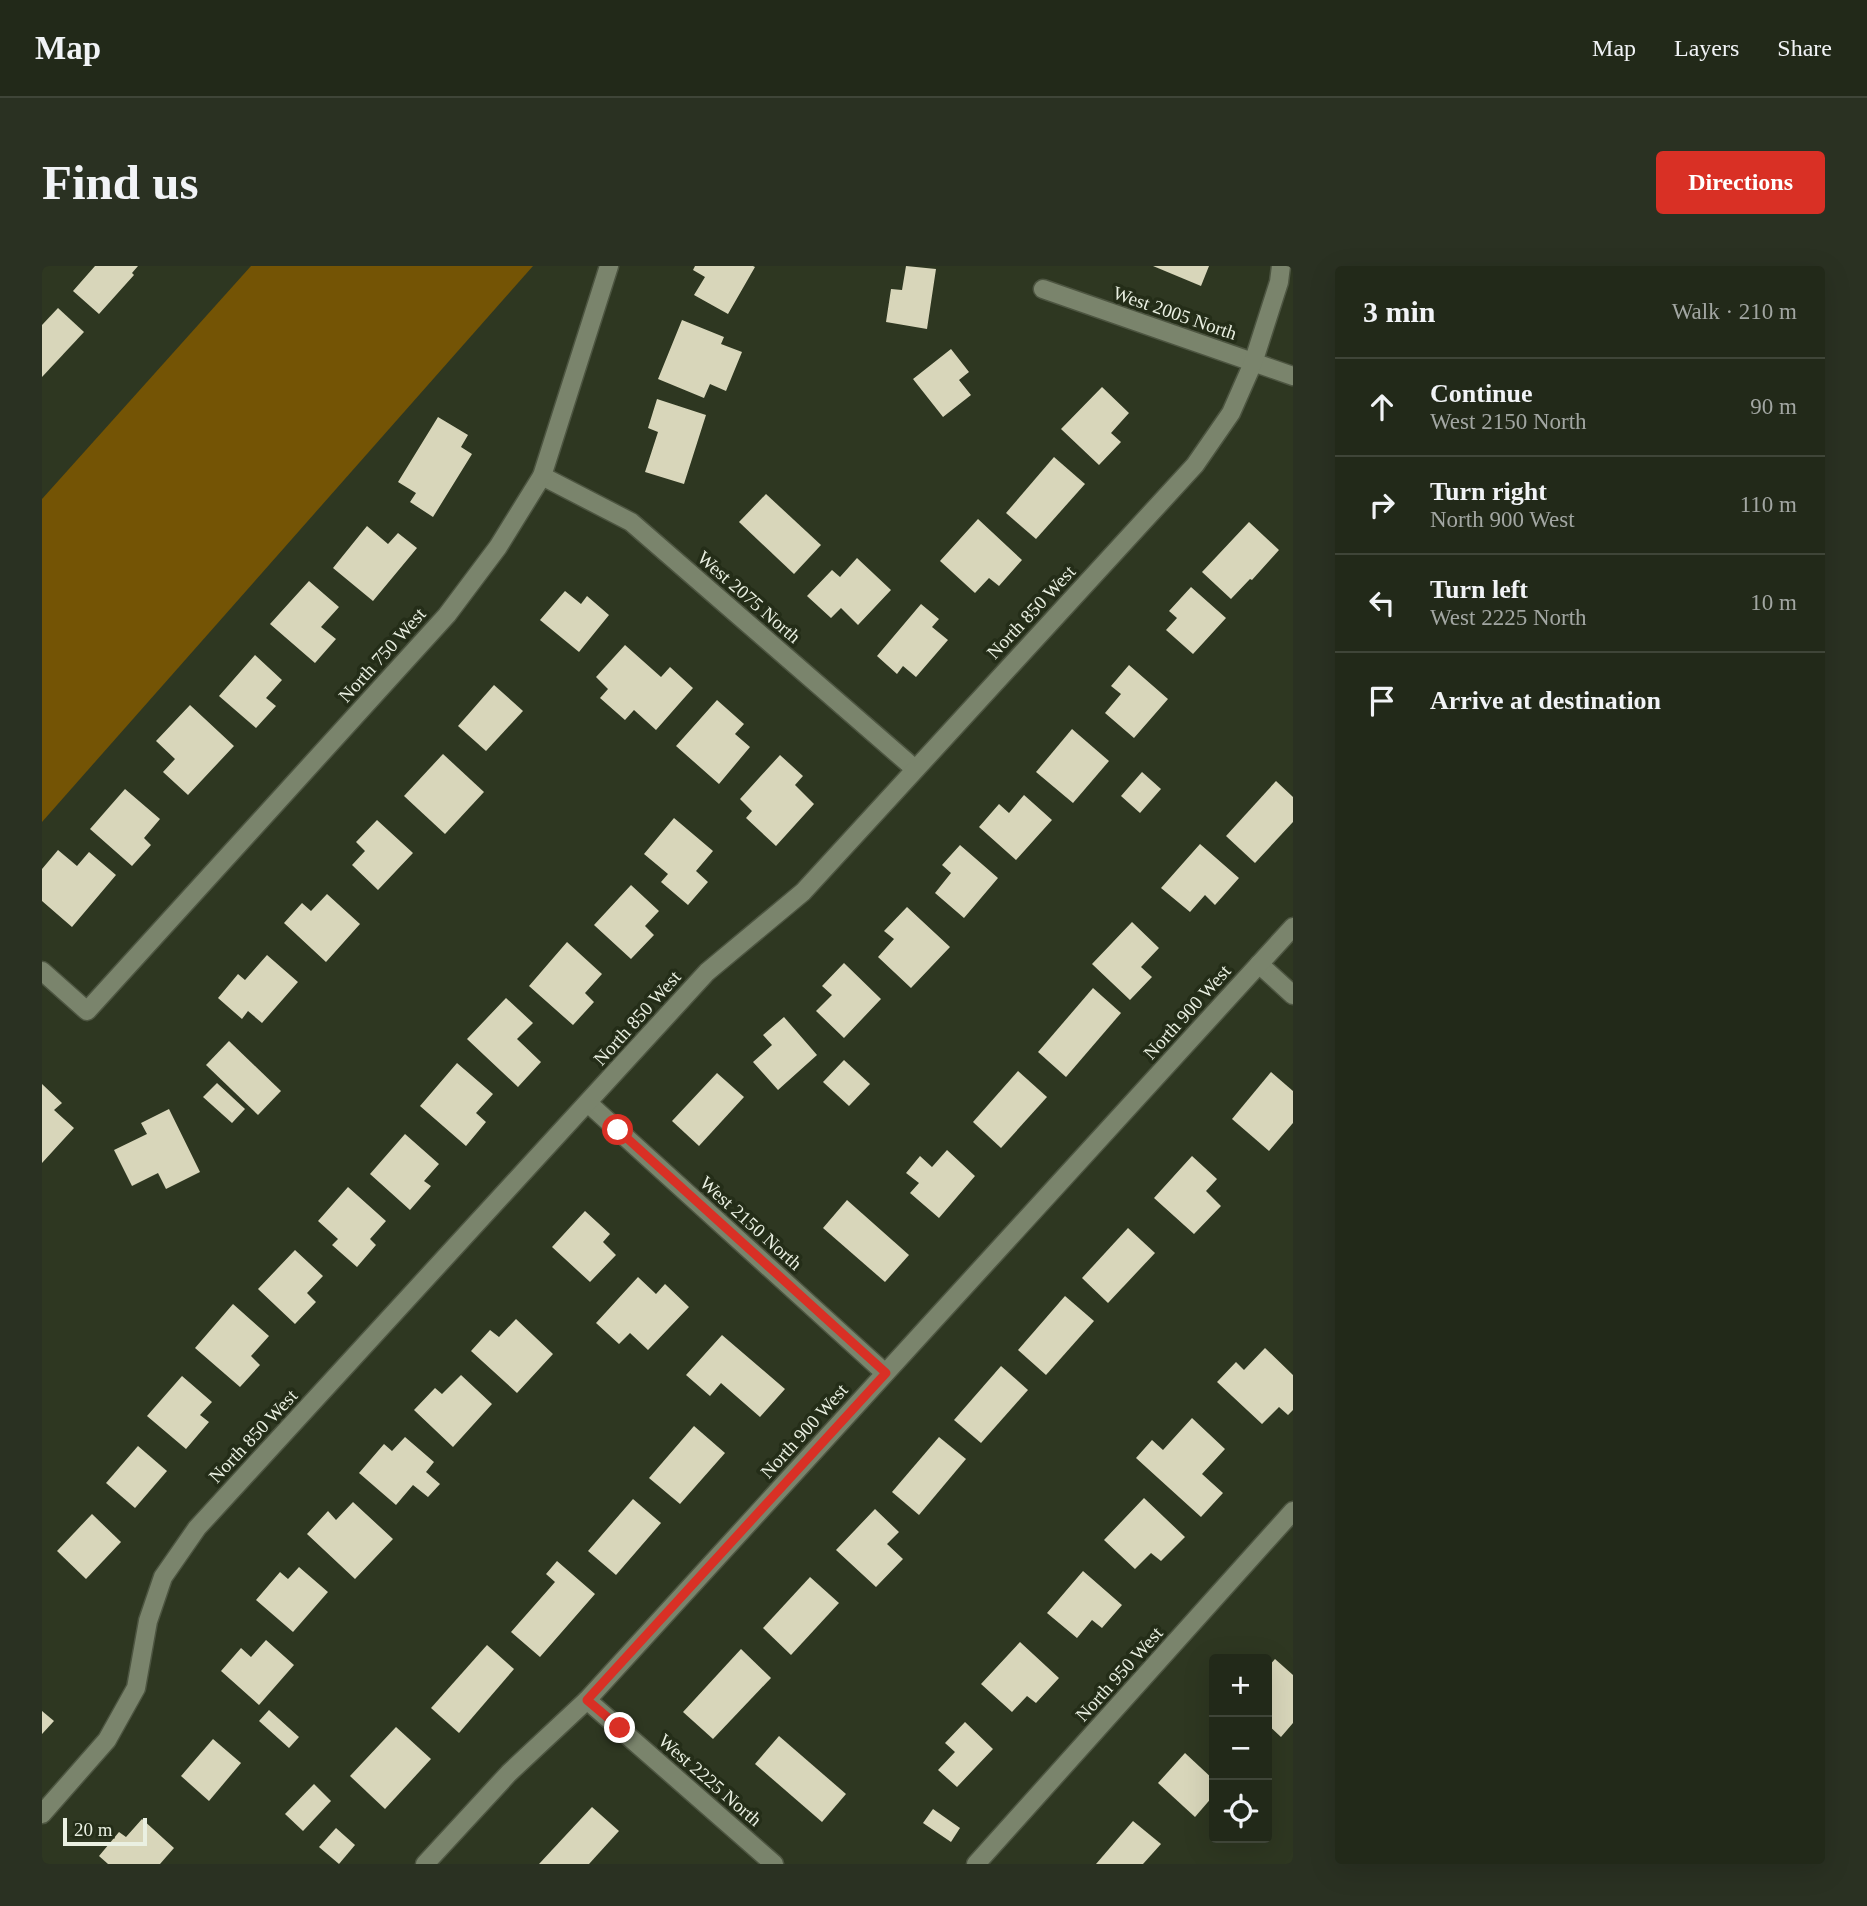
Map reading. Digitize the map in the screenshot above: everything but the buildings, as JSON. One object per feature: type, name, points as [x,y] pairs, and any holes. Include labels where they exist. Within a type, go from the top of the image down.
[{"type":"street","name":"North 750 West","points":[[42,971],[88,1012],[447,615],[498,547],[542,476],[608,266]]},
{"type":"street","name":"North 850 West","points":[[42,1814],[107,1740],[136,1688],[148,1621],[163,1577],[197,1528],[707,972],[803,892],[1195,465],[1231,413],[1253,363],[1279,282],[1281,266]]},
{"type":"street","name":"West 2005 North","points":[[1043,289],[1293,376]]},
{"type":"street","name":"West 2075 North","points":[[542,476],[631,522],[915,769]]},
{"type":"street","name":"North 900 West","points":[[425,1864],[509,1773],[587,1700],[1293,927]]},
{"type":"street","points":[[1259,964],[1293,995]]},
{"type":"street","name":"West 2150 North","points":[[588,1103],[886,1373]]},
{"type":"street","name":"North 950 West","points":[[976,1864],[1293,1511]]},
{"type":"street","name":"West 2225 North","points":[[587,1700],[774,1864]]},
{"type":"shaded area","points":[[251,266],[533,266],[42,822],[42,499]]},
{"type":"route","points":[[618,1130],[886,1373],[587,1700],[620,1728]]}]
